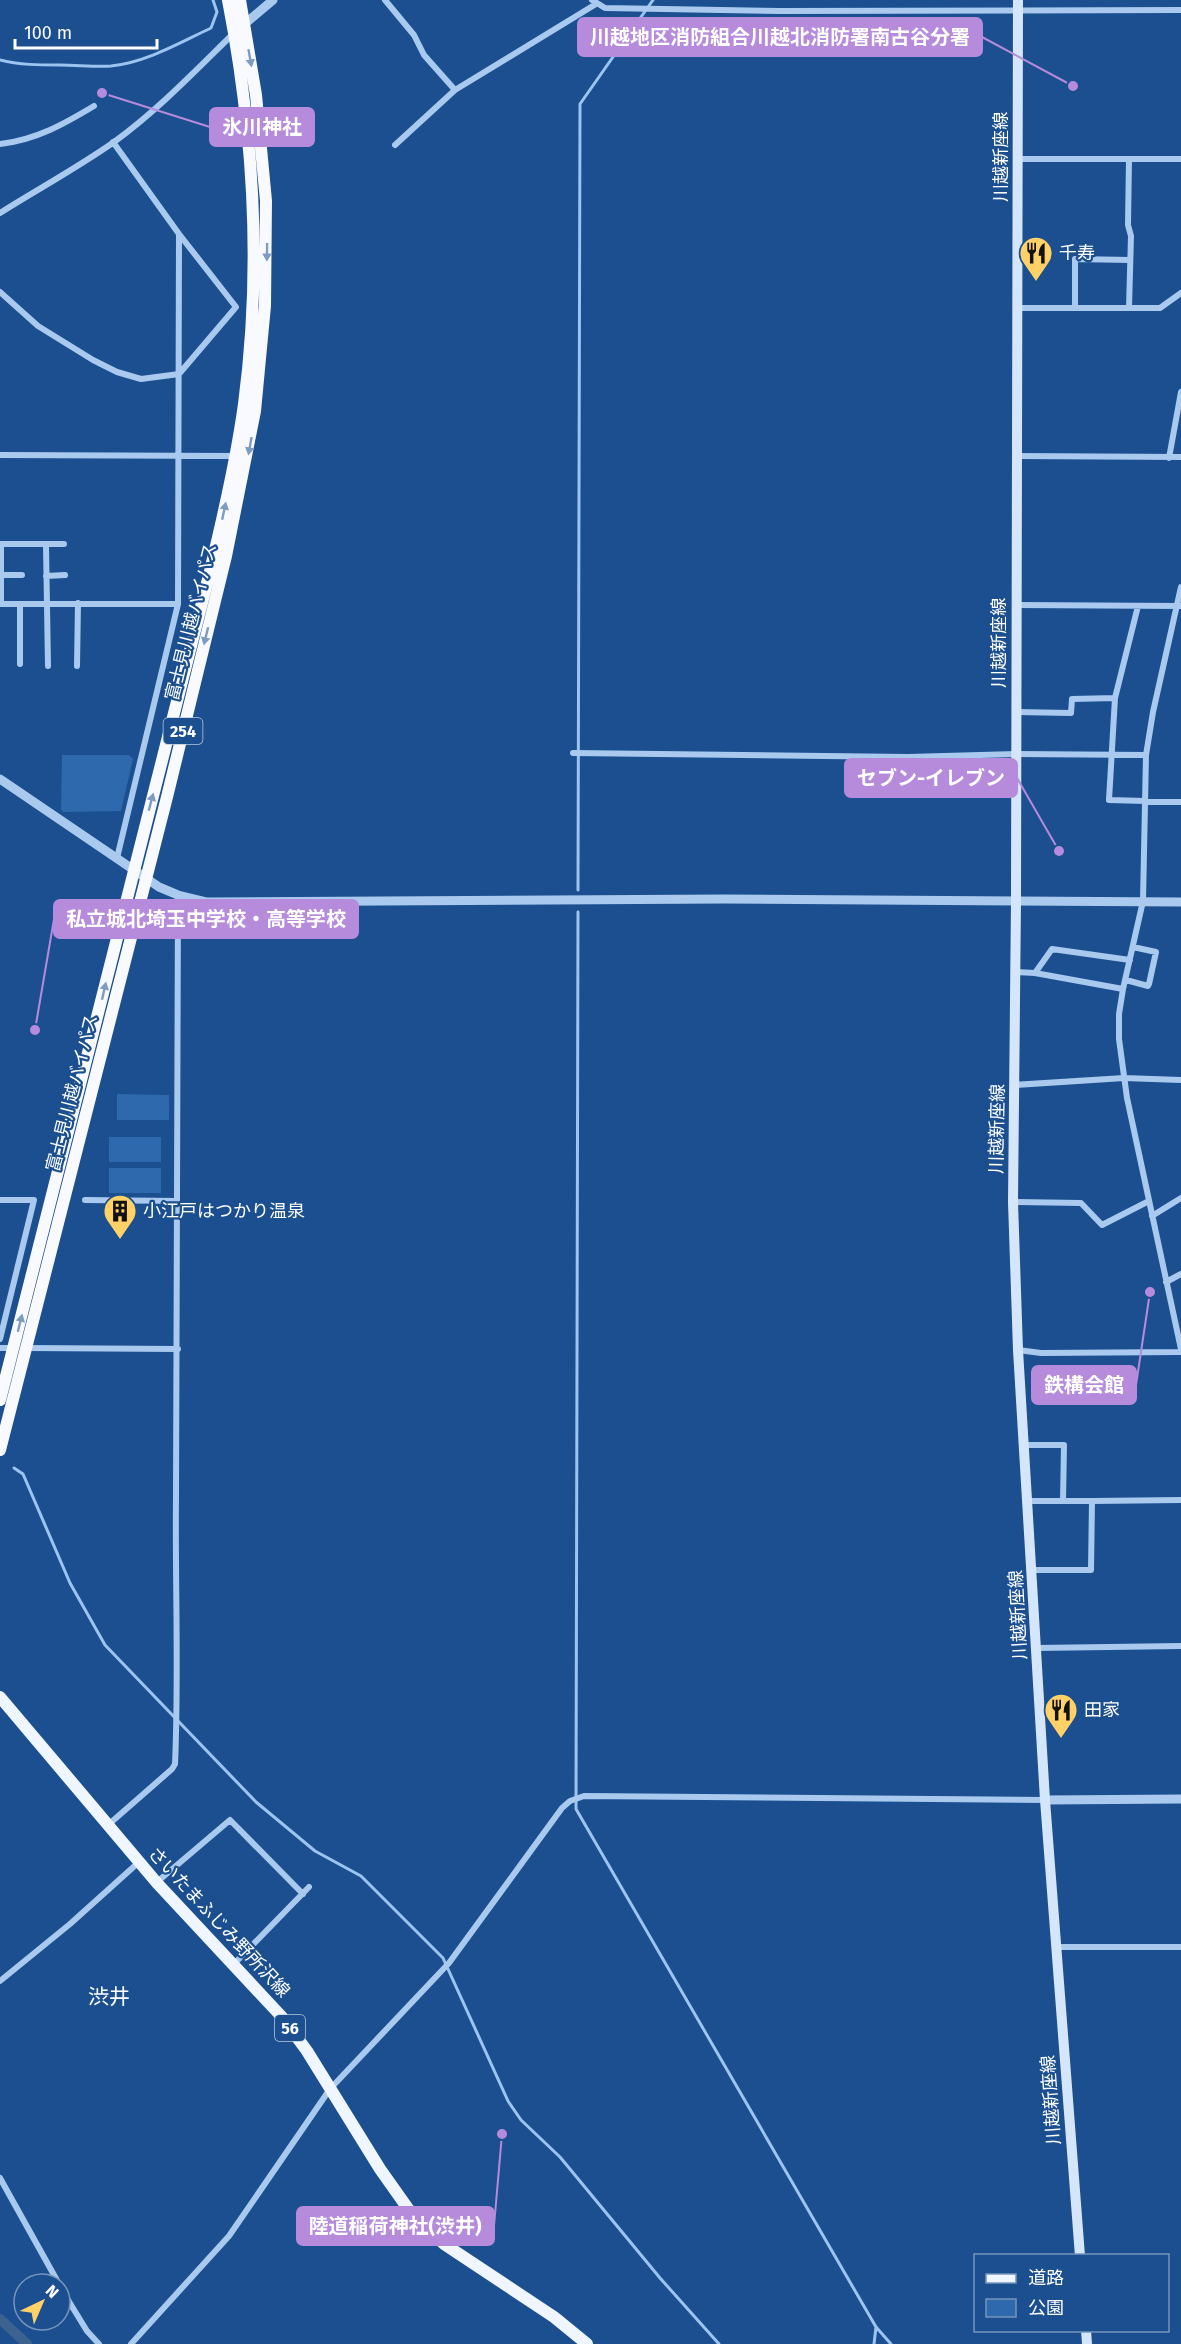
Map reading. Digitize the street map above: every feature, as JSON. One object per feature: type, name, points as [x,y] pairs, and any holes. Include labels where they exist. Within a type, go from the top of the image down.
[{"type":"highway","name":"富士見川越バイパス","points":[[0,1400],[19,1348],[147,879],[229,546],[248,456],[258,390],[265,306],[266,201],[259,116],[239,28],[228,0]]},
{"type":"highway","name":"富士見川越バイパス","points":[[0,1450],[19,1348],[236,456],[251,345],[255,238],[249,132],[239,28],[240,0]]},
{"type":"main road","name":"川越新座線","points":[[1018,5],[1013,1202],[1018,1350],[1045,1800],[1080,2254]]},
{"type":"main road","name":"さいたまふじみ野所沢線","points":[[0,1697],[157,1883],[282,2017],[392,2189],[409,2210],[432,2235],[554,2317],[587,2344]]},
{"type":"street","points":[[0,213],[113,142],[154,110],[196,72],[239,28],[273,0]]},
{"type":"street","points":[[385,0],[406,23],[424,55],[455,90]]},
{"type":"street","points":[[395,145],[455,90],[594,2],[605,8],[768,11],[1018,5],[1181,10]]},
{"type":"street","points":[[0,144],[23,141],[58,127],[94,105]]},
{"type":"street","points":[[0,292],[38,326],[93,360],[117,372],[141,379],[178,374],[236,307],[179,234],[113,142]]},
{"type":"street","points":[[1017,159],[1181,159]]},
{"type":"street","points":[[1129,159],[1128,225],[1131,236],[1129,308]]},
{"type":"street","points":[[117,858],[178,603],[179,234]]},
{"type":"street","points":[[1075,308],[1075,259],[1130,260]]},
{"type":"street","points":[[1017,308],[1160,308],[1181,293]]},
{"type":"street","points":[[1169,458],[1181,392]]},
{"type":"street","points":[[0,454],[236,456]]},
{"type":"street","points":[[1016,456],[1181,458]]},
{"type":"street","points":[[64,544],[1,544],[0,604],[178,603]]},
{"type":"street","points":[[46,545],[48,666]]},
{"type":"street","points":[[1,576],[22,575]]},
{"type":"street","points":[[46,576],[65,575]]},
{"type":"street","points":[[1018,1350],[1041,1353],[1181,1351],[1124,1078],[1119,1039],[1119,1014],[1143,901],[1146,755],[1153,712],[1181,587]]},
{"type":"street","points":[[77,666],[78,603]]},
{"type":"street","points":[[20,604],[20,664]]},
{"type":"street","points":[[1016,605],[1178,606]]},
{"type":"street","points":[[1138,606],[1114,698],[1109,800],[1181,802]]},
{"type":"street","points":[[1015,712],[1071,713],[1072,699],[1114,698]]},
{"type":"street","points":[[573,753],[908,757],[1112,753],[1146,755]]},
{"type":"street","points":[[0,778],[147,879],[178,895],[207,902],[724,899],[1181,902]]},
{"type":"street","points":[[108,1826],[175,1764],[177,1716],[178,895]]},
{"type":"street","points":[[1126,980],[1148,986],[1156,952],[1133,947]]},
{"type":"street","points":[[1035,973],[1052,949],[1130,960]]},
{"type":"street","points":[[1015,972],[1035,973],[1123,989]]},
{"type":"street","points":[[1014,1085],[1124,1078],[1181,1080]]},
{"type":"street","points":[[1152,1216],[1181,1198]]},
{"type":"street","points":[[0,1200],[34,1200],[0,1339]]},
{"type":"street","points":[[85,1200],[177,1201]]},
{"type":"street","points":[[1013,1202],[1081,1203],[1102,1225],[1149,1201]]},
{"type":"street","points":[[1166,1282],[1181,1274]]},
{"type":"street","points":[[0,1348],[178,1349]]},
{"type":"street","points":[[1024,1445],[1064,1445],[1063,1501]]},
{"type":"street","points":[[1028,1501],[1181,1500]]},
{"type":"street","points":[[1032,1570],[1091,1570],[1092,1501]]},
{"type":"street","points":[[1036,1648],[1181,1646]]},
{"type":"street","points":[[131,2344],[229,2236],[330,2089],[449,1963],[562,1808],[570,1801],[580,1797],[1181,1799]]},
{"type":"street","points":[[157,1883],[230,1820],[303,1894]]},
{"type":"street","points":[[0,1981],[70,1924],[139,1862]]},
{"type":"street","points":[[233,1966],[309,1887]]},
{"type":"street","points":[[1056,1947],[1181,1947]]},
{"type":"street","points":[[0,2178],[52,2272]]},
{"type":"street","points":[[72,2306],[87,2331],[99,2344]]},
{"type":"green space","points":[[62,755],[129,755],[133,759],[121,811],[63,812],[61,809]]},
{"type":"green space","points":[[117,1094],[169,1095],[169,1120],[117,1120]]},
{"type":"green space","points":[[109,1137],[161,1137],[161,1162],[109,1162]]},
{"type":"green space","points":[[109,1168],[161,1168],[161,1193],[109,1193]]},
{"type":"waterway","points":[[0,60],[30,64],[99,66],[124,64],[162,51],[211,28],[217,12],[213,0]]},
{"type":"waterway","points":[[578,890],[580,104],[653,0]]},
{"type":"waterway","points":[[578,912],[576,1809],[876,2327],[891,2344]]},
{"type":"waterway","points":[[14,1468],[23,1474],[70,1583],[105,1645],[256,1802],[315,1851],[361,1876],[443,1958],[508,2101],[521,2120],[560,2157],[660,2278],[719,2344]]},
{"type":"waterway","points":[[0,2319],[27,2344]]},
{"type":"waterway","points":[[874,2344],[876,2327]]},
{"type":"place","name":"川越地区消防組合川越北消防署南古谷分署","points":[[1073,86]]},
{"type":"place","name":"氷川神社","points":[[102,93]]},
{"type":"place","name":"千寿","points":[[1036,282]]},
{"type":"place","name":"セブン-イレブン","points":[[1059,851]]},
{"type":"place","name":"私立城北埼玉中学校・高等学校","points":[[35,1030]]},
{"type":"place","name":"小江戸はつかり温泉","points":[[120,1240]]},
{"type":"place","name":"鉄構会館","points":[[1150,1292]]},
{"type":"place","name":"田家","points":[[1061,1739]]},
{"type":"place","name":"陸道稲荷神社(渋井)","points":[[502,2134]]},
{"type":"district","name":"渋井","points":[[109,1997]]}]
